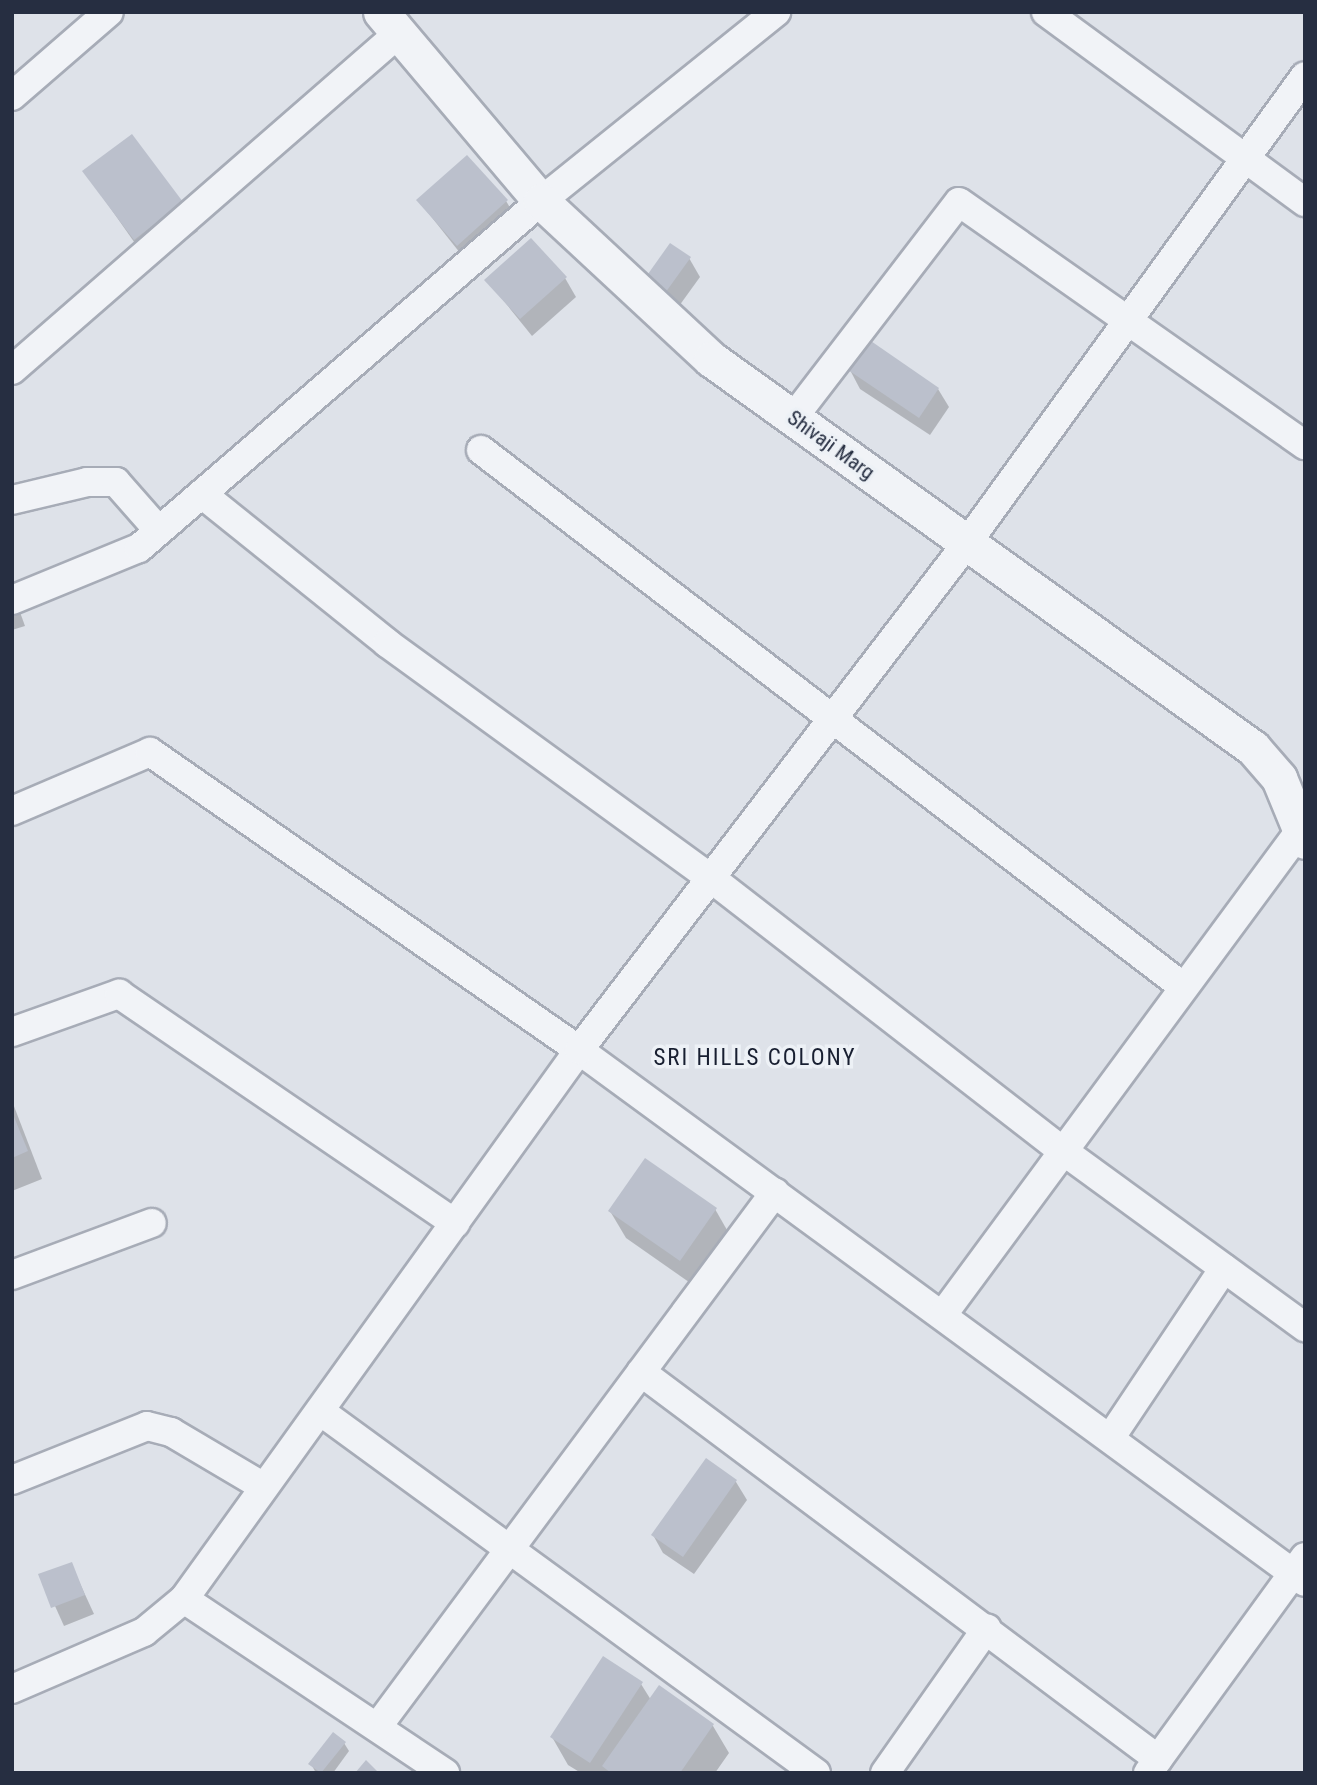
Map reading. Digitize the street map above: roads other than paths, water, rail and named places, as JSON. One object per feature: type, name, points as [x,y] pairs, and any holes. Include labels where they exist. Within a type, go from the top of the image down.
[{"type":"street","points":[[12,96],[109,12]]},
{"type":"street","points":[[12,600],[139,548],[541,201],[776,12]]},
{"type":"street","points":[[1046,12],[1305,202]]},
{"type":"street","points":[[12,370],[390,23]]},
{"type":"street","name":"Shivaji Marg","points":[[390,23],[541,201],[711,359],[1252,748],[1279,778],[1302,836]]},
{"type":"street","points":[[12,1689],[144,1632],[184,1599],[579,1050],[967,543],[1242,155],[1305,76]]},
{"type":"street","points":[[793,418],[959,202],[1305,445]]},
{"type":"street","points":[[481,450],[1182,986]]},
{"type":"street","points":[[12,500],[87,482],[116,482],[159,531]]},
{"type":"street","points":[[202,494],[387,643],[712,879],[1062,1150],[1305,1327]]},
{"type":"street","points":[[12,811],[150,752],[579,1050],[1111,1437],[1301,1570],[1153,1766],[987,1629],[641,1372]]},
{"type":"street","points":[[944,1313],[1182,986],[1302,836]]},
{"type":"street","points":[[12,1032],[119,994],[455,1223]]},
{"type":"street","points":[[378,1726],[775,1192]]},
{"type":"street","points":[[12,1275],[152,1223]]},
{"type":"street","points":[[1111,1437],[1224,1268]]},
{"type":"street","points":[[320,1411],[816,1773]]},
{"type":"street","points":[[12,1480],[147,1426],[171,1432],[264,1487]]},
{"type":"street","points":[[184,1599],[445,1773]]},
{"type":"street","points":[[885,1773],[987,1629]]},
{"type":"district","name":"SRI HILLS COLONY","points":[[755,1058]]}]
